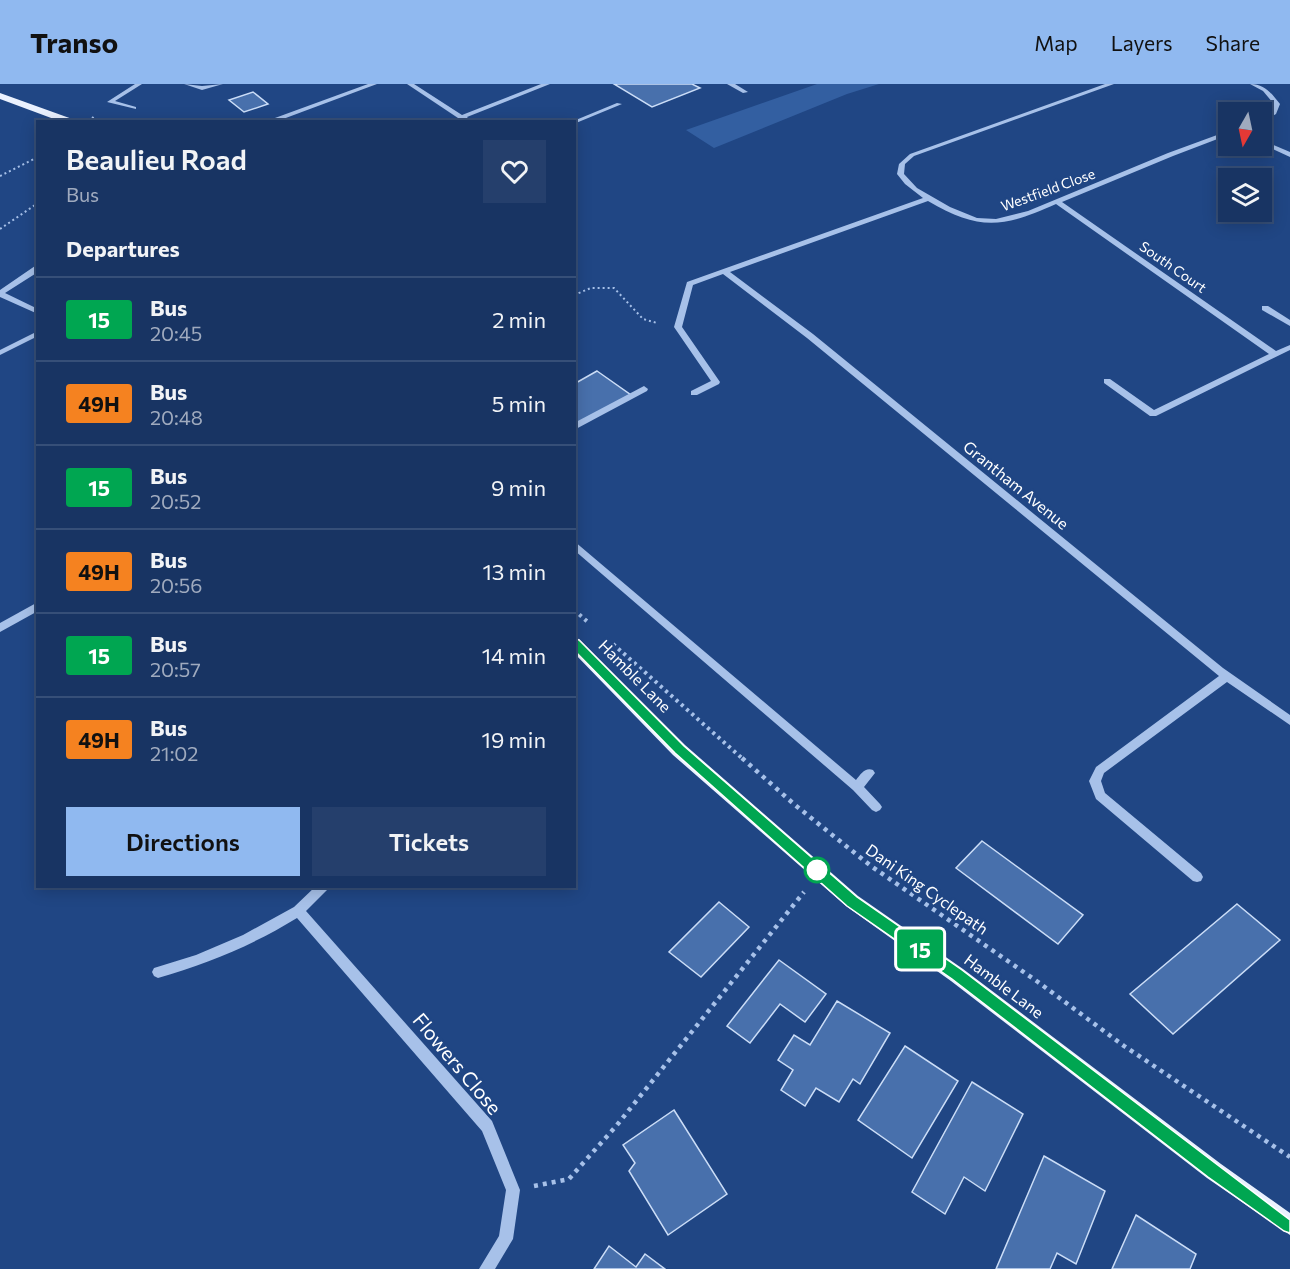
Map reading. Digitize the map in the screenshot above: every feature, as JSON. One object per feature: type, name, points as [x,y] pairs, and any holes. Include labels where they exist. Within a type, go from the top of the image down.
[{"type":"main road","points":[[0,96],[66,120]]},
{"type":"main road","name":"Hamble Lane","points":[[576,645],[680,750],[852,901],[957,975],[1214,1171],[1290,1225]]},
{"type":"street","points":[[134,108],[110,102],[139,84]]},
{"type":"street","points":[[188,84],[202,88],[220,84]]},
{"type":"street","points":[[273,120],[374,84]]},
{"type":"street","points":[[410,84],[465,119],[548,84]]},
{"type":"street","points":[[730,84],[745,92]]},
{"type":"street","name":"Westfield Close","points":[[1111,84],[907,158],[901,168],[902,177],[929,198],[959,214],[985,221],[1008,219],[1218,137]]},
{"type":"street","points":[[1253,84],[1265,90],[1277,104],[1272,114]]},
{"type":"street","points":[[576,121],[619,104]]},
{"type":"street","points":[[1272,147],[1290,155]]},
{"type":"street","points":[[694,393],[716,382],[678,327],[690,284],[929,198]]},
{"type":"street","name":"South Court","points":[[1056,201],[1275,354]]},
{"type":"street","points":[[0,294],[36,269]]},
{"type":"street","name":"Grantham Avenue","points":[[724,271],[810,336],[1227,676],[1290,721]]},
{"type":"street","points":[[0,294],[36,311]]},
{"type":"street","points":[[1265,308],[1290,324]]},
{"type":"street","points":[[0,353],[36,334]]},
{"type":"street","points":[[1107,381],[1153,414],[1290,347]]},
{"type":"street","points":[[576,426],[644,389]]},
{"type":"street","points":[[576,546],[857,787],[876,807]]},
{"type":"street","points":[[0,628],[36,607]]},
{"type":"street","points":[[1197,877],[1100,796],[1095,781],[1100,770],[1227,676]]},
{"type":"street","points":[[857,787],[869,773]]},
{"type":"street","points":[[158,972],[190,964],[255,937],[298,910],[323,888]]},
{"type":"street","name":"Flowers Close","points":[[298,910],[487,1126],[513,1190]]},
{"type":"street","points":[[486,1269],[506,1239],[513,1190]]},
{"type":"path","points":[[0,176],[36,158]]},
{"type":"path","points":[[0,229],[36,204]]},
{"type":"path","points":[[576,294],[591,288],[608,286],[618,290],[648,322],[663,321]]},
{"type":"path","points":[[576,612],[595,628]]},
{"type":"path","name":"Dani King Cyclepath","points":[[603,636],[795,805],[871,866],[1029,976],[1124,1046],[1290,1157]]},
{"type":"path","points":[[513,1190],[569,1179],[617,1125],[819,873]]},
{"type":"shaded area","points":[[817,84],[879,84],[847,94],[714,148],[686,130]]},
{"type":"building","points":[[614,84],[692,84],[700,88],[652,107]]},
{"type":"building","points":[[253,92],[268,104],[244,112],[229,100]]},
{"type":"building","points":[[597,371],[631,395],[576,426],[576,383]]},
{"type":"building","points":[[982,841],[1083,915],[1058,944],[956,868]]},
{"type":"building","points":[[719,902],[749,927],[701,977],[669,952]]},
{"type":"building","points":[[1237,904],[1280,940],[1173,1034],[1130,994]]},
{"type":"building","points":[[779,960],[826,994],[805,1022],[780,1004],[750,1043],[727,1026]]},
{"type":"building","points":[[837,1001],[890,1033],[860,1084],[853,1079],[839,1102],[816,1088],[805,1106],[781,1090],[793,1070],[778,1060],[794,1035],[810,1045]]},
{"type":"building","points":[[905,1046],[958,1081],[912,1158],[858,1120]]},
{"type":"building","points":[[972,1082],[1023,1114],[985,1191],[964,1177],[945,1214],[912,1192]]},
{"type":"building","points":[[674,1110],[727,1194],[668,1235],[629,1171],[635,1163],[623,1145]]},
{"type":"building","points":[[1044,1156],[1105,1191],[1076,1264],[1057,1253],[1050,1269],[996,1269]]},
{"type":"building","points":[[1136,1215],[1196,1254],[1190,1269],[1112,1269]]},
{"type":"building","points":[[609,1246],[636,1267],[645,1254],[665,1269],[594,1269]]},
{"type":"bus line","name":"15","points":[[576,645],[680,750],[852,901],[957,975],[1214,1171],[1290,1225]]}]
